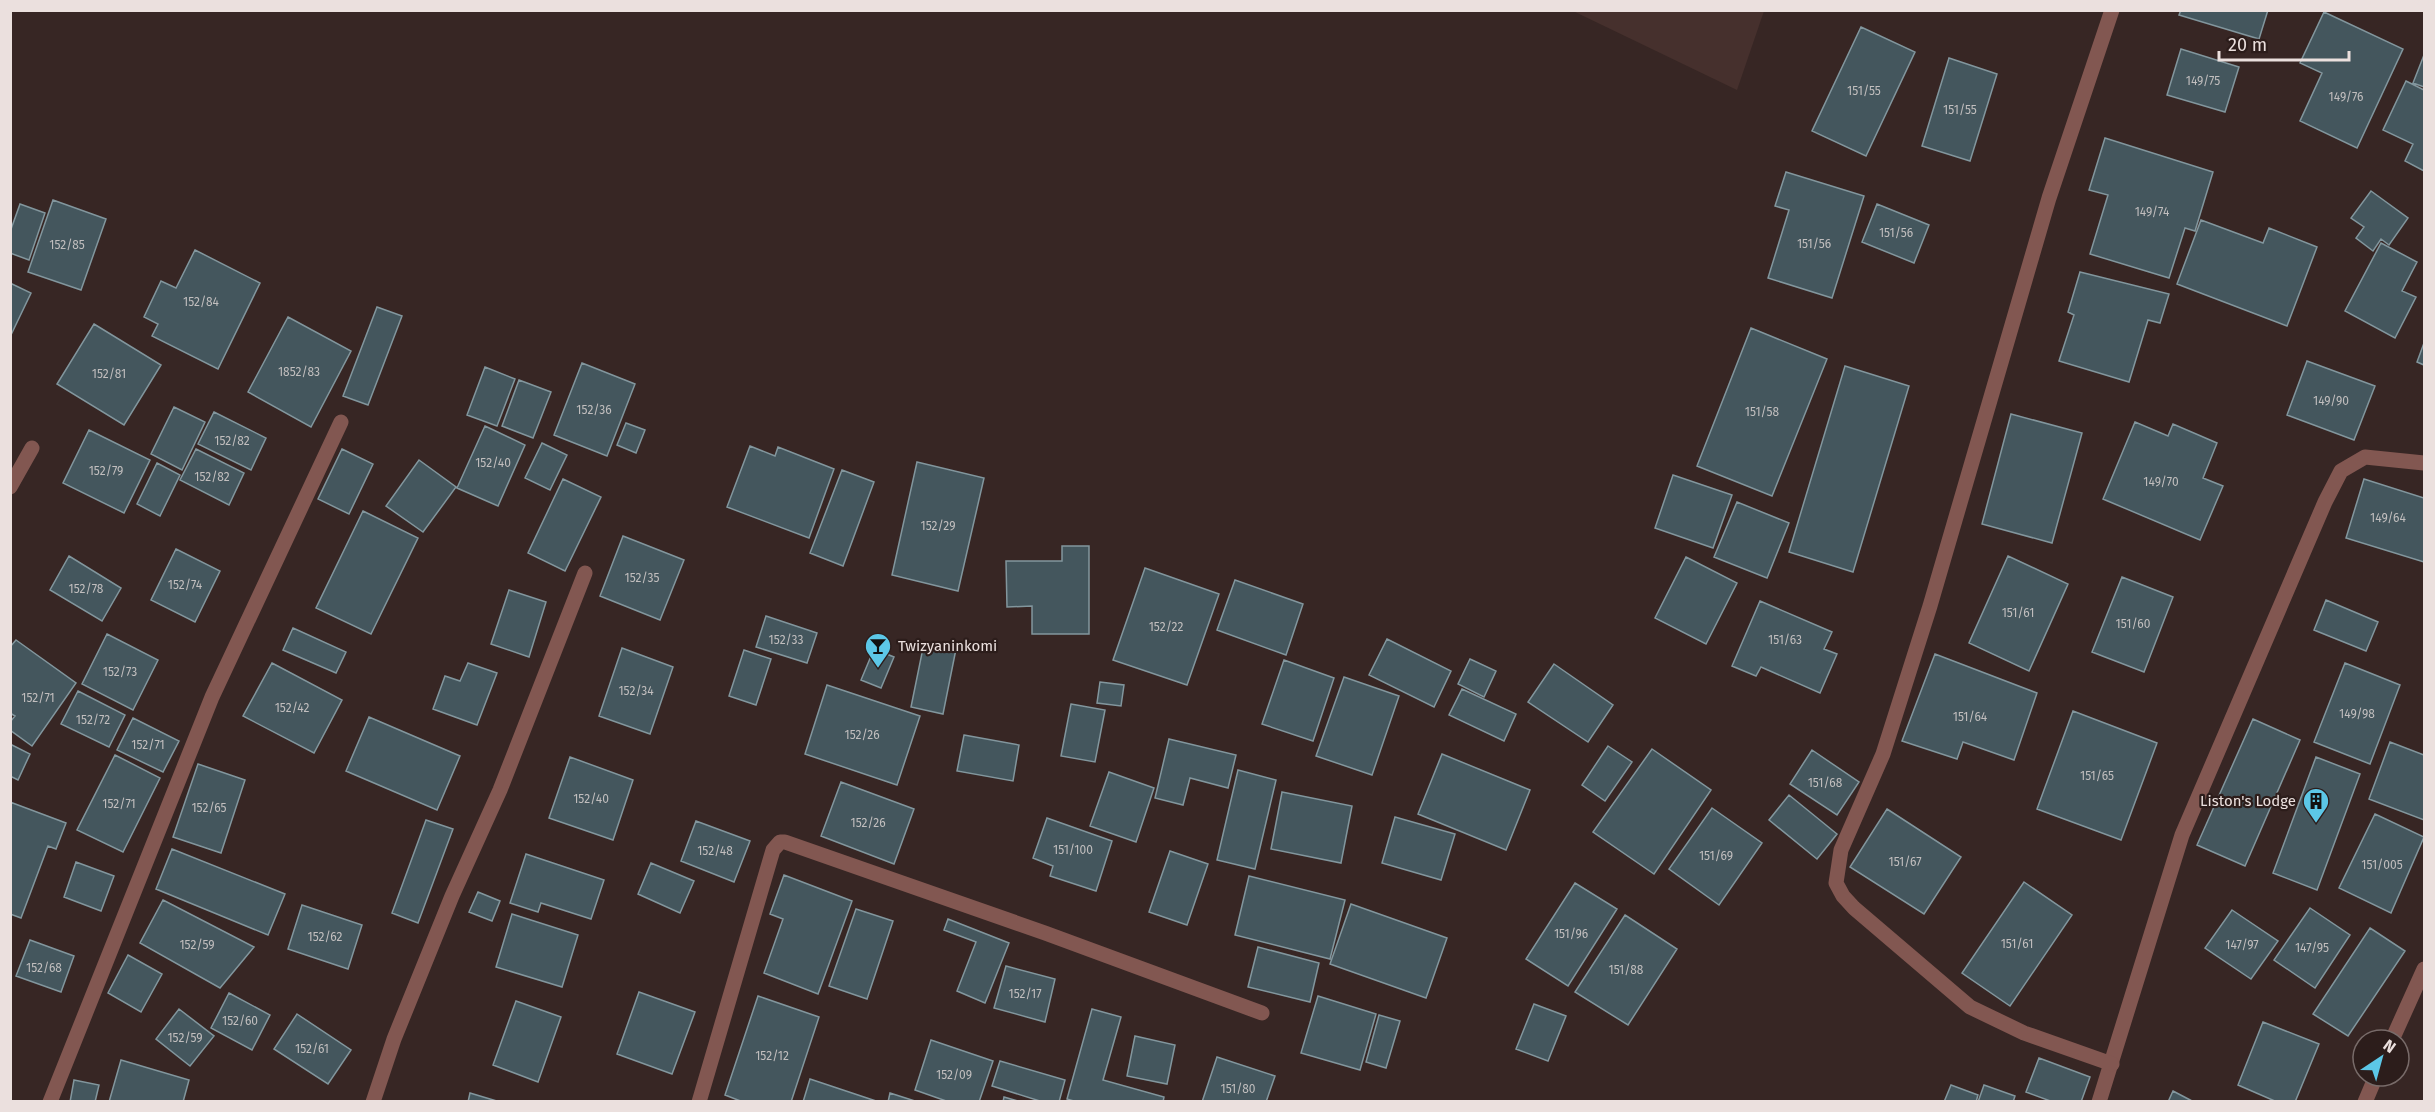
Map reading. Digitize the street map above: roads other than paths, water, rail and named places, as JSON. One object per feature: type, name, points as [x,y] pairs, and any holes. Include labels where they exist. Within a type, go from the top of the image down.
[{"type":"street","points":[[2112,10],[2049,198],[1912,663],[1883,754],[1841,850],[1836,883],[1843,896],[1854,908],[1970,1007],[2024,1033],[2112,1064]]},
{"type":"street","points":[[50,1101],[212,697],[341,422]]},
{"type":"street","points":[[10,487],[32,448]]},
{"type":"street","points":[[2099,1101],[2182,835],[2325,501],[2342,471],[2365,457],[2424,463]]},
{"type":"street","points":[[373,1101],[394,1039],[452,896],[500,790],[585,573]]},
{"type":"street","points":[[699,1101],[773,850],[780,842],[1045,933],[1262,1013]]},
{"type":"street","points":[[2397,1028],[2424,969]]},
{"type":"place","name":"Twizyaninkomi","points":[[878,669]]},
{"type":"place","name":"Liston's Lodge","points":[[2316,824]]}]
